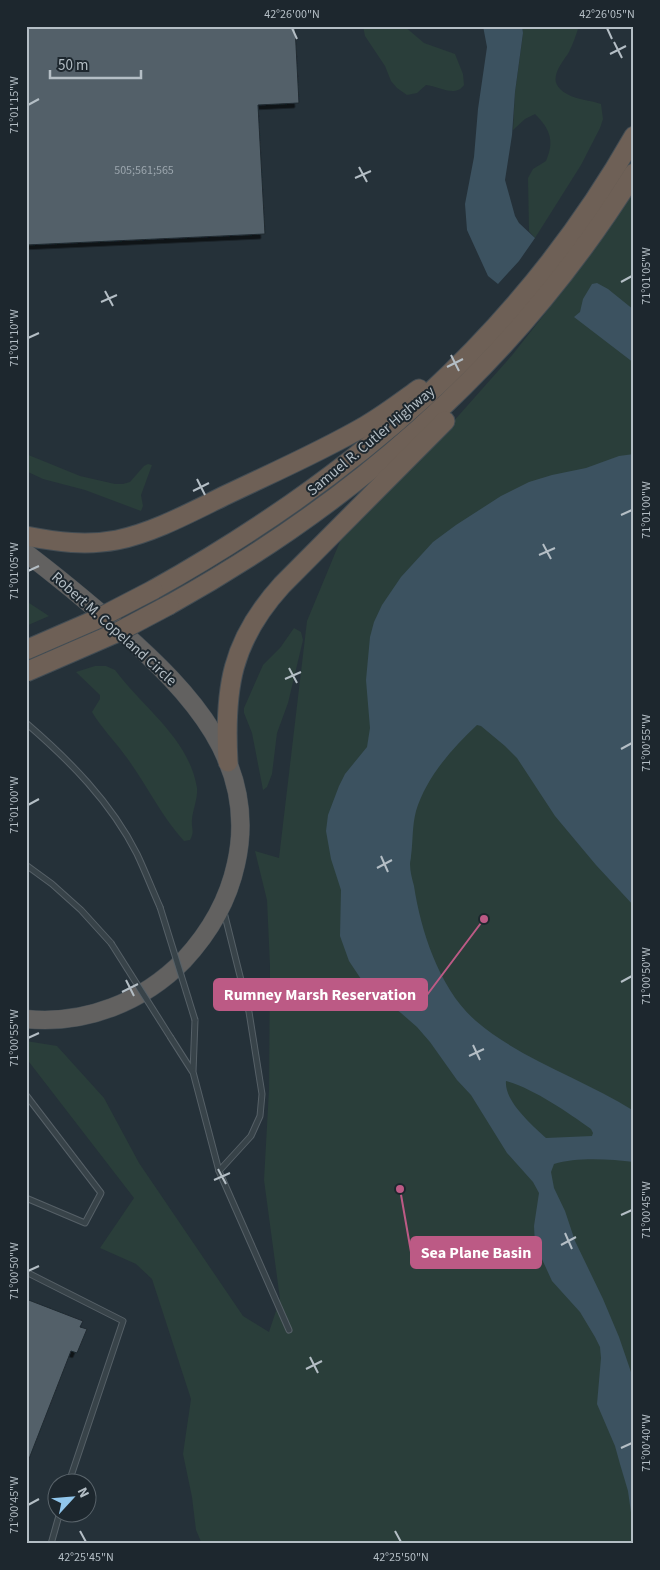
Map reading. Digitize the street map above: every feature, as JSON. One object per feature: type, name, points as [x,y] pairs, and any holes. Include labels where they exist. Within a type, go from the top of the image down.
[{"type":"highway","name":"Samuel R. Cutler Highway","points":[[26,672],[95,643],[169,606],[235,567],[329,502],[405,441],[475,377],[533,312],[634,136]]},
{"type":"highway","name":"Samuel R. Cutler Highway","points":[[26,650],[95,620],[154,590],[231,545],[306,494],[377,440],[460,364],[519,300],[569,252],[634,173]]},
{"type":"highway","points":[[26,536],[68,543],[92,543],[116,540],[152,529],[348,435],[460,364]]},
{"type":"highway","points":[[228,762],[226,726],[230,686],[239,651],[257,615],[282,585],[454,413],[475,377]]},
{"type":"highway","name":"Robert M. Copeland Circle","points":[[26,553],[94,607],[165,672],[203,716],[228,762],[238,796],[240,838],[234,872],[215,919],[197,946],[165,978],[119,1005],[86,1016],[52,1020],[26,1020]]},
{"type":"lane","points":[[26,723],[81,774],[111,812],[136,853],[160,907],[195,1020],[193,1072],[219,1171],[289,1330]]},
{"type":"lane","points":[[26,865],[52,884],[81,910],[111,943],[193,1072]]},
{"type":"lane","points":[[219,1171],[251,1136],[260,1116],[262,1094],[247,1003],[222,905]]},
{"type":"lane","points":[[26,1095],[101,1193],[85,1223],[26,1198]]},
{"type":"lane","points":[[26,1272],[123,1322],[72,1472]]},
{"type":"lane","points":[[51,1544],[57,1522]]},
{"type":"green space","points":[[363,26],[404,26],[424,43],[455,54],[463,74],[464,85],[456,91],[451,91],[426,85],[417,93],[407,95],[391,81],[385,66],[365,36]]},
{"type":"green space","points":[[522,26],[579,26],[570,49],[556,74],[557,84],[560,89],[571,96],[601,104],[603,119],[581,165],[535,238],[529,231],[528,178],[533,169],[546,161],[549,154],[550,136],[535,114],[525,119],[513,130],[515,92],[523,34]]},
{"type":"green space","points":[[634,191],[634,1544],[202,1544],[196,1530],[192,1497],[183,1454],[191,1399],[152,1279],[136,1264],[100,1248],[134,1198],[26,1058],[26,1041],[57,1046],[104,1098],[139,1163],[243,1316],[269,1332],[280,1299],[264,1180],[269,1090],[270,966],[267,900],[255,851],[279,858],[307,621],[341,539],[444,432],[513,354],[576,274]]},
{"type":"green space","points":[[26,454],[80,476],[115,484],[130,482],[144,466],[152,465],[141,495],[143,506],[141,511],[85,490],[43,479],[26,471]]},
{"type":"green space","points":[[26,601],[49,616],[26,626]]},
{"type":"green space","points":[[294,628],[301,632],[303,640],[288,703],[277,733],[272,774],[267,787],[263,790],[252,733],[244,713],[244,708],[263,665],[280,648]]},
{"type":"green space","points":[[95,666],[106,666],[115,670],[163,724],[185,754],[197,788],[190,840],[184,841],[176,831],[123,752],[92,712],[100,699],[100,695],[76,672]]},
{"type":"water","points":[[483,26],[522,26],[523,33],[515,92],[512,135],[505,180],[515,216],[519,223],[535,238],[519,261],[498,284],[488,276],[467,230],[465,204],[474,157],[478,109],[487,47]]},
{"type":"water","points":[[597,283],[608,289],[634,310],[634,363],[574,317],[580,312],[583,299],[592,284]]},
{"type":"water","points":[[634,454],[634,906],[596,865],[555,816],[517,758],[481,726],[477,725],[441,764],[420,799],[414,822],[410,864],[417,904],[427,941],[442,977],[463,1008],[476,1021],[513,1047],[634,1111],[634,1162],[604,1159],[572,1160],[554,1164],[551,1172],[554,1188],[565,1211],[575,1241],[603,1299],[631,1372],[634,1388],[634,1534],[628,1491],[615,1446],[597,1404],[601,1358],[600,1347],[580,1312],[552,1281],[535,1244],[534,1226],[539,1193],[533,1182],[507,1153],[471,1095],[457,1080],[430,1042],[417,1027],[361,979],[349,961],[340,936],[341,890],[331,859],[326,831],[328,815],[339,786],[345,774],[367,747],[370,728],[366,680],[370,637],[374,622],[382,605],[401,577],[433,542],[501,496],[529,482],[586,468],[619,456]],"holes":[[[506,1081],[528,1089],[572,1115],[591,1129],[592,1136],[546,1138],[520,1112],[509,1097]]]},
{"type":"building","points":[[26,26],[295,26],[299,103],[258,105],[265,234],[26,245]]},
{"type":"building","points":[[26,1299],[83,1321],[80,1327],[87,1329],[77,1353],[71,1351],[27,1464]]},
{"type":"place","name":"Rumney Marsh Reservation","points":[[484,919]]},
{"type":"place","name":"Sea Plane Basin","points":[[400,1189]]}]
